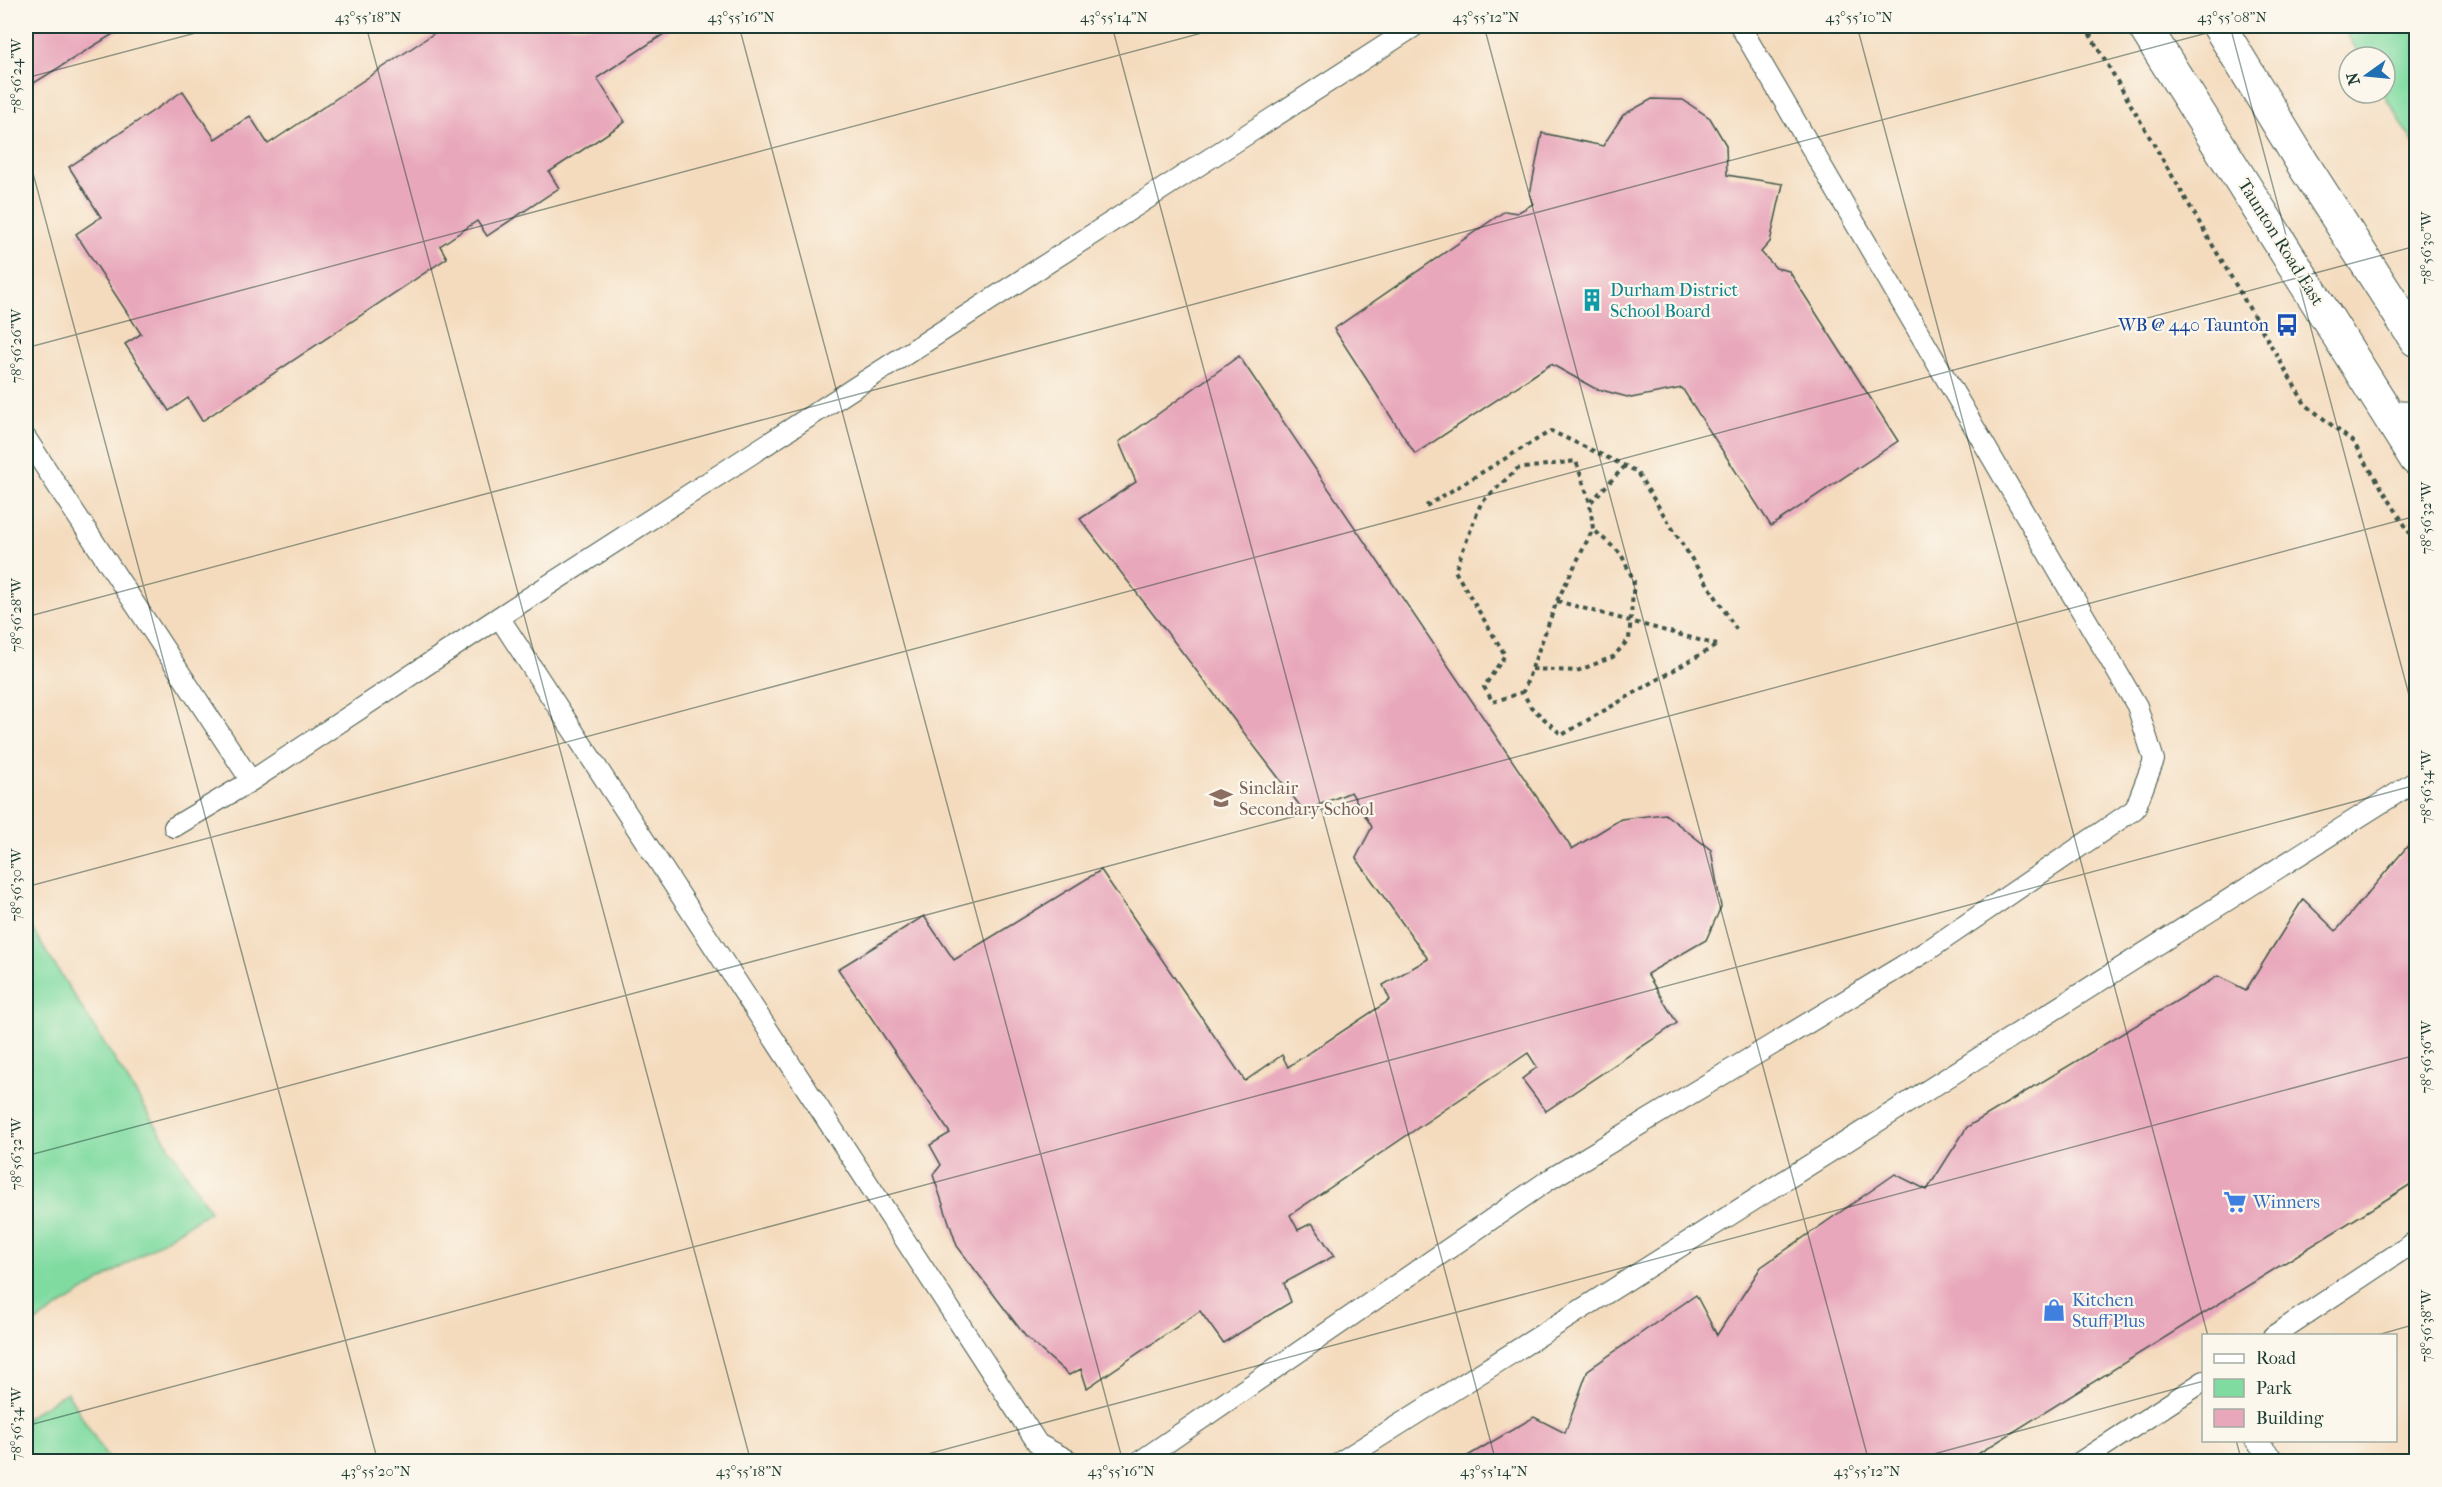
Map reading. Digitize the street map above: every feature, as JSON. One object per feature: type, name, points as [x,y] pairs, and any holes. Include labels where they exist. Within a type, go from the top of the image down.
[{"type":"main road","name":"Taunton Road East","points":[[2145,26],[2402,412],[2416,459]]},
{"type":"main road","points":[[2219,26],[2303,164],[2412,323]]},
{"type":"lane","points":[[174,827],[251,781],[499,617],[1415,26]]},
{"type":"lane","points":[[1139,1461],[1547,1181],[1927,951],[2135,809],[2154,760],[2137,706],[1740,26]]},
{"type":"lane","points":[[26,438],[251,781]]},
{"type":"lane","points":[[499,617],[1038,1444],[1072,1461]]},
{"type":"lane","points":[[1341,1461],[2416,781]]},
{"type":"lane","points":[[2275,1334],[2416,1241]]},
{"type":"lane","points":[[2088,1460],[2202,1382]]},
{"type":"lane","points":[[2257,1442],[2276,1461]]},
{"type":"path","points":[[2085,26],[2305,404],[2353,442],[2416,543]]},
{"type":"path","points":[[1426,506],[1551,431],[1636,471],[1738,632]]},
{"type":"path","points":[[1523,692],[1493,702],[1485,687],[1505,655],[1455,571],[1482,503],[1517,469],[1576,461],[1590,503],[1593,530],[1557,601],[1523,692],[1530,706],[1562,735],[1717,645],[1557,601]]},
{"type":"path","points":[[1590,503],[1624,466]]},
{"type":"path","points":[[1532,669],[1577,670],[1613,657],[1629,639],[1634,581],[1621,554],[1593,530]]},
{"type":"green space","points":[[2342,26],[2416,26],[2416,147],[2390,105],[2397,105],[2397,45],[2354,45]]},
{"type":"green space","points":[[32,929],[210,1211],[26,1328],[26,934]]},
{"type":"green space","points":[[67,1392],[109,1461],[26,1461],[26,1418]]},
{"type":"building","points":[[26,26],[126,26],[26,88]]},
{"type":"building","points":[[435,26],[676,26],[597,78],[625,122],[549,172],[559,188],[487,236],[477,221],[440,246],[447,258],[202,421],[188,398],[169,411],[125,344],[141,334],[76,234],[101,217],[69,167],[183,91],[215,139],[250,116],[268,144],[439,30]]},
{"type":"building","name":"Durham District School Board","points":[[1652,99],[1683,100],[1710,118],[1726,145],[1727,175],[1783,184],[1770,242],[1761,252],[1776,268],[1789,271],[1898,441],[1771,526],[1682,388],[1631,398],[1594,388],[1551,364],[1415,454],[1334,329],[1505,211],[1517,213],[1533,204],[1530,194],[1542,133],[1603,146],[1623,115]]},
{"type":"building","name":"Sinclair Secondary School","points":[[1239,356],[1572,849],[1621,819],[1665,814],[1711,850],[1721,907],[1706,940],[1647,974],[1677,1023],[1546,1111],[1522,1079],[1537,1067],[1528,1053],[1290,1215],[1298,1230],[1312,1223],[1334,1256],[1284,1283],[1291,1302],[1223,1343],[1200,1311],[1087,1388],[1081,1369],[1069,1375],[1026,1337],[957,1246],[933,1175],[941,1165],[930,1145],[950,1133],[838,969],[924,916],[954,960],[1101,870],[1245,1081],[1282,1055],[1288,1067],[1390,1000],[1383,985],[1428,959],[1356,858],[1372,827],[1351,792],[1304,811],[1080,519],[1136,482],[1119,442]]},
{"type":"building","points":[[2416,836],[2416,1181],[1965,1462],[1465,1462],[1466,1457],[1534,1417],[1565,1433],[1588,1370],[1696,1295],[1717,1335],[1761,1267],[1895,1174],[1927,1190],[1967,1127],[2218,976],[2246,990],[2303,899],[2336,931]]},
{"type":"place","name":"Durham District School Board","points":[[1592,300]]},
{"type":"place","name":"WB @ 440 Taunton","points":[[2287,325]]},
{"type":"place","name":"Sinclair Secondary School","points":[[1221,798]]},
{"type":"place","name":"Winners","points":[[2235,1202]]},
{"type":"place","name":"Kitchen Stuff Plus","points":[[2054,1310]]}]
